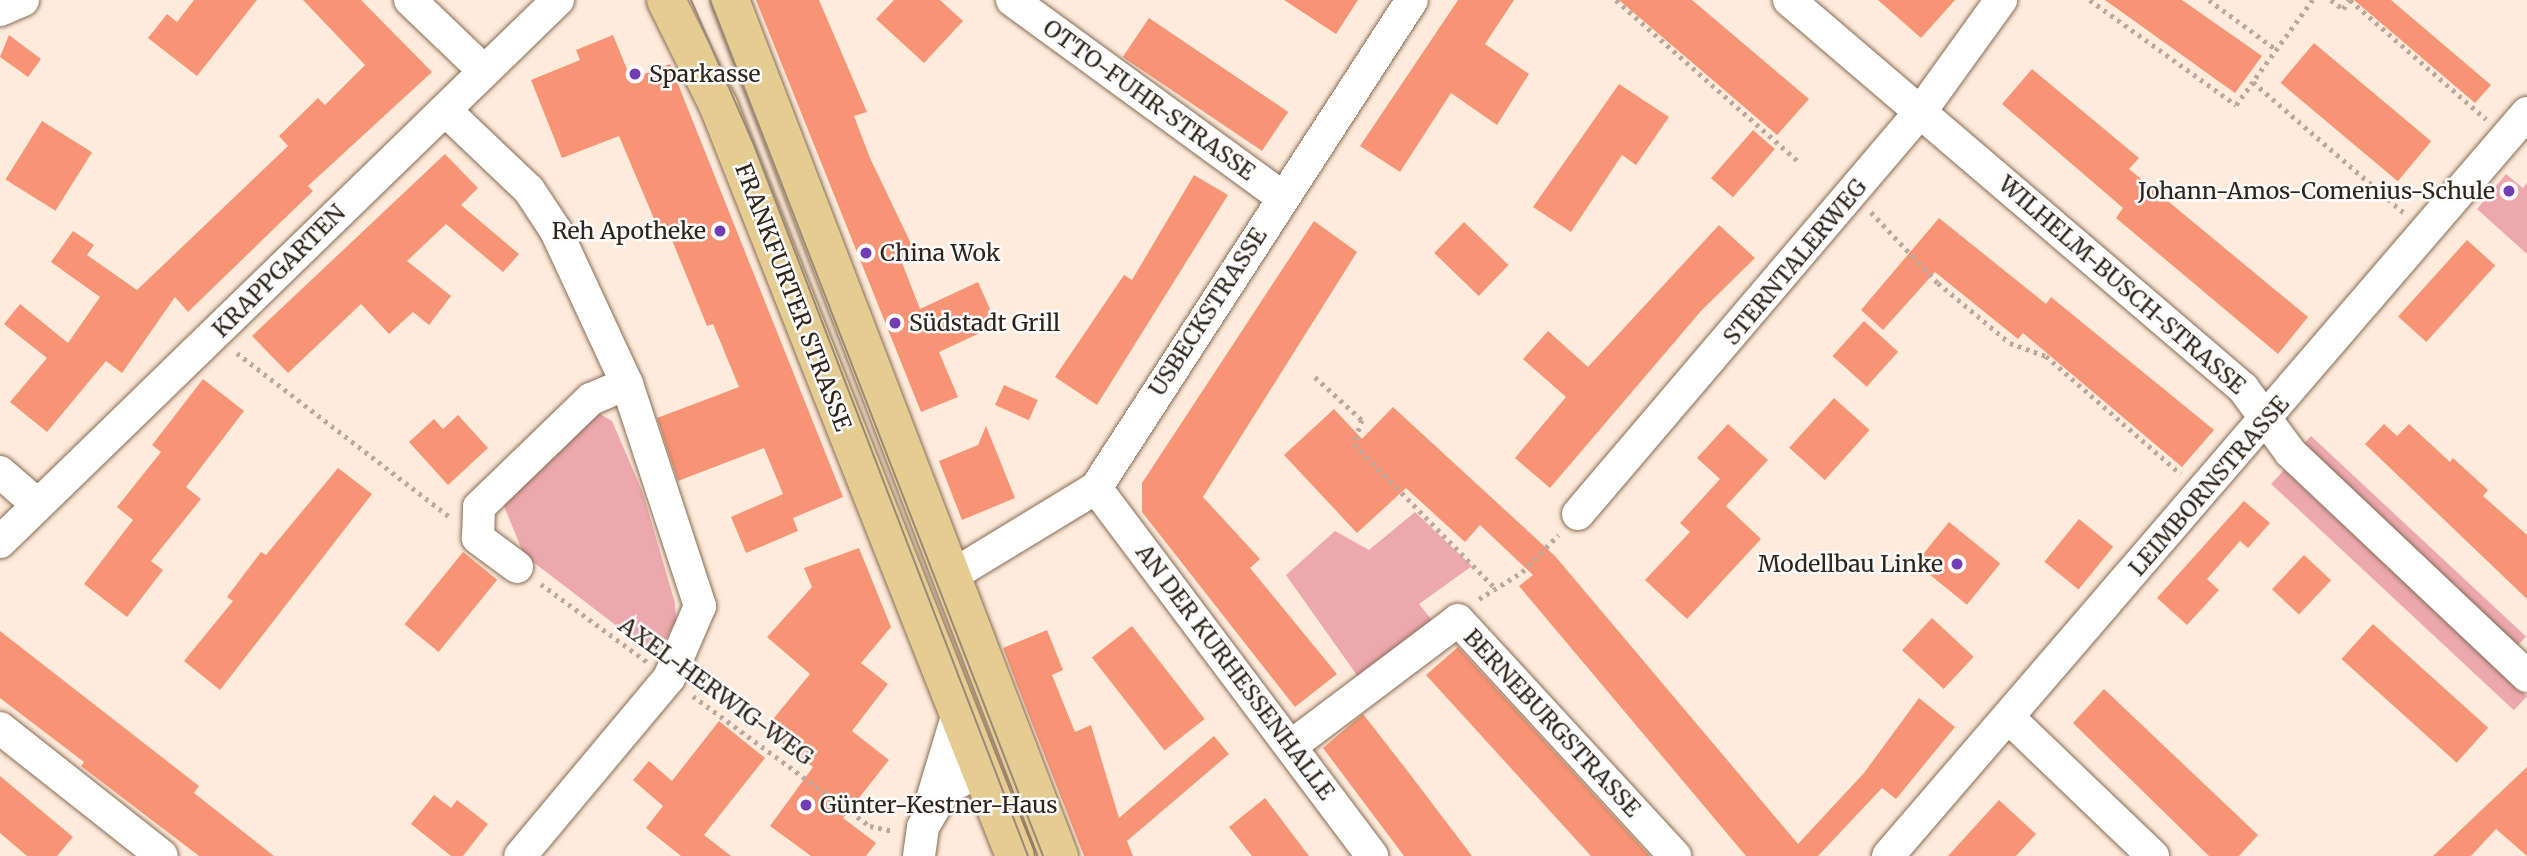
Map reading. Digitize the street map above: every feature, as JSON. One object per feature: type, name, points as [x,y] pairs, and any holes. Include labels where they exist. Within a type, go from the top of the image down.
[{"type":"main road","name":"FRANKFURTER STRASSE","points":[[666,0],[719,107],[956,720],[984,770],[1015,856]]},
{"type":"main road","points":[[730,0],[956,573],[1059,856]]},
{"type":"main road","points":[[910,598],[956,573]]},
{"type":"main road","points":[[984,770],[1023,754]]},
{"type":"street","points":[[0,10],[23,0]]},
{"type":"street","points":[[410,0],[484,71]]},
{"type":"street","name":"KRAPPGARTEN","points":[[0,542],[558,0]]},
{"type":"street","name":"USBECKSTRASSE","points":[[956,573],[1097,488],[1282,197],[1412,0]]},
{"type":"street","name":"WILHELM-BUSCH-STRASSE","points":[[1789,0],[2243,388],[2290,452],[2527,676]]},
{"type":"street","name":"STERNTALERWEG","points":[[1578,514],[1921,111],[2001,0]]},
{"type":"street","name":"OTTO-FUHR-STRASSE","points":[[1015,1],[1282,197]]},
{"type":"street","points":[[445,110],[529,190],[556,231],[627,384],[700,606],[669,678],[520,856]]},
{"type":"street","name":"LEIMBORNSTRASSE","points":[[1888,856],[2266,420],[2527,113]]},
{"type":"street","points":[[517,567],[478,538],[479,507],[547,436],[591,399],[627,384]]},
{"type":"street","points":[[0,472],[38,505]]},
{"type":"street","name":"AN DER KURHESSENHALLE","points":[[1097,488],[1372,856]]},
{"type":"street","name":"BERNEBURGSTRASSE","points":[[1291,746],[1458,620],[1675,856]]},
{"type":"street","points":[[2008,717],[2153,856]]},
{"type":"street","points":[[913,839],[956,720]]},
{"type":"street","points":[[0,728],[162,856]]},
{"type":"street","points":[[913,839],[946,788],[984,770]]},
{"type":"path","points":[[1616,0],[1799,162]]},
{"type":"path","points":[[2090,0],[2236,106],[2313,0]]},
{"type":"path","points":[[2208,0],[2277,50]]},
{"type":"path","points":[[2331,0],[2343,9],[2349,0],[2506,137]]},
{"type":"path","points":[[2253,82],[2426,232]]},
{"type":"path","points":[[1851,195],[1938,284],[2010,343],[2046,356],[2202,494]]},
{"type":"path","points":[[214,335],[478,538]]},
{"type":"path","points":[[1315,377],[1363,420],[1354,444],[1493,586]]},
{"type":"path","points":[[1458,620],[1493,586],[1522,572],[1578,514]]},
{"type":"path","name":"AXEL-HERWIG-WEG","points":[[517,567],[870,826],[913,839]]},
{"type":"shaded area","name":"Johann-Amos-Comenius-Schule","points":[[2506,174],[2523,188],[2527,183],[2527,254],[2477,209]]},
{"type":"shaded area","points":[[593,410],[612,421],[643,493],[675,603],[676,621],[656,656],[524,555],[504,506],[506,488],[526,484],[589,422]]},
{"type":"shaded area","points":[[2311,436],[2526,637],[2514,650],[2299,449]]},
{"type":"shaded area","points":[[2284,470],[2527,696],[2514,710],[2271,484]]},
{"type":"shaded area","points":[[1415,512],[1472,566],[1419,604],[1435,624],[1361,681],[1286,575],[1335,531],[1369,550]]},
{"type":"building","points":[[194,0],[257,0],[197,76],[148,38],[167,14],[177,22]]},
{"type":"building","points":[[303,0],[361,0],[432,72],[308,186],[313,191],[188,312],[175,297],[122,373],[106,361],[47,432],[10,402],[47,358],[4,324],[20,304],[68,343],[100,297],[51,262],[73,231],[94,245],[87,255],[137,290],[288,146],[279,136],[318,98],[325,105],[365,65]]},
{"type":"building","points":[[756,0],[819,0],[867,112],[854,116],[870,158],[916,254],[901,260],[920,309],[978,282],[997,325],[939,352],[958,397],[921,412]]},
{"type":"building","points":[[894,0],[940,0],[963,21],[924,63],[876,19]]},
{"type":"building","points":[[1284,0],[1358,0],[1336,34]]},
{"type":"building","points":[[1458,0],[1514,0],[1485,44],[1529,74],[1497,125],[1451,93],[1400,172],[1360,146]]},
{"type":"building","points":[[1619,0],[1692,0],[1809,99],[1777,135]]},
{"type":"building","points":[[1878,0],[1955,0],[1921,38]]},
{"type":"building","points":[[2105,0],[2182,0],[2262,56],[2235,93]]},
{"type":"building","points":[[2354,0],[2391,0],[2491,85],[2475,103]]},
{"type":"building","points":[[1149,18],[1288,112],[1262,151],[1123,57]]},
{"type":"building","points":[[9,35],[41,59],[28,77],[0,57]]},
{"type":"building","points":[[613,35],[631,79],[670,64],[843,497],[793,518],[798,531],[746,553],[731,517],[783,494],[764,448],[678,481],[657,418],[739,387],[713,324],[707,326],[665,223],[657,226],[619,136],[562,158],[531,80],[580,60],[576,50]]},
{"type":"building","points":[[2314,43],[2431,141],[2398,181],[2281,83]]},
{"type":"building","points":[[2032,69],[2139,158],[2129,169],[2308,317],[2278,354],[2116,218],[2123,208],[2002,104]]},
{"type":"building","points":[[1619,84],[1669,117],[1636,165],[1622,155],[1571,232],[1533,207]]},
{"type":"building","points":[[42,121],[92,152],[55,211],[5,180]]},
{"type":"building","points":[[1753,130],[1775,149],[1733,197],[1711,178]]},
{"type":"building","points":[[445,154],[478,188],[461,205],[519,254],[503,272],[446,224],[407,261],[451,296],[429,325],[413,312],[389,334],[361,304],[288,373],[252,336]]},
{"type":"building","points":[[1194,175],[1228,195],[1097,405],[1055,377],[1124,275],[1132,280]]},
{"type":"building","points":[[1939,218],[2046,304],[2051,297],[2214,430],[2182,467],[2023,333],[2018,339],[1935,272],[1883,330],[1861,310]]},
{"type":"building","points":[[1314,221],[1357,252],[1203,497],[1260,559],[1250,568],[1337,674],[1295,707],[1142,512],[1142,483]]},
{"type":"building","points":[[1464,222],[1509,265],[1479,296],[1434,253]]},
{"type":"building","points":[[1719,225],[1755,258],[1701,311],[1550,488],[1515,458],[1566,397],[1523,359],[1548,331],[1588,367]]},
{"type":"building","points":[[2467,240],[2495,265],[2426,342],[2398,317]]},
{"type":"building","points":[[1864,321],[1898,352],[1867,387],[1833,356]]},
{"type":"building","points":[[203,379],[244,411],[186,487],[201,499],[151,561],[163,570],[127,617],[84,584],[133,520],[117,507],[161,452],[152,445]]},
{"type":"building","points":[[1004,385],[1038,400],[1029,420],[995,405]]},
{"type":"building","points":[[1834,398],[1870,430],[1825,480],[1789,448]]},
{"type":"building","points":[[1393,407],[1555,556],[1798,844],[1864,773],[1919,698],[1955,727],[1896,799],[1882,788],[1818,856],[1746,856],[1519,586],[1533,575],[1480,525],[1465,542],[1406,488],[1357,533],[1284,455],[1334,409],[1362,439]]},
{"type":"building","points":[[458,415],[488,448],[448,485],[409,442],[434,419],[443,429]]},
{"type":"building","points":[[1728,424],[1768,460],[1726,506],[1761,539],[1687,619],[1645,580],[1690,532],[1680,523],[1720,479],[1697,458]]},
{"type":"building","points":[[2384,424],[2397,436],[2409,424],[2450,462],[2453,458],[2488,490],[2483,496],[2527,535],[2527,599],[2365,444]]},
{"type":"building","points":[[986,426],[1015,498],[962,520],[939,461],[978,445]]},
{"type":"building","points":[[338,468],[372,494],[220,690],[184,661],[233,601],[227,597],[261,552],[266,555]]},
{"type":"building","points":[[2244,501],[2270,523],[2248,548],[2240,541],[2207,579],[2219,590],[2187,625],[2157,598]]},
{"type":"building","points":[[2079,519],[2113,547],[2079,589],[2044,562]]},
{"type":"building","name":"Modellbau Linke","points":[[1949,522],[2000,564],[1967,605],[1916,563]]},
{"type":"building","points":[[859,548],[891,627],[861,663],[888,684],[852,731],[889,760],[843,818],[876,843],[866,856],[811,856],[770,826],[813,767],[765,729],[810,674],[767,637],[812,587],[804,568]]},
{"type":"building","points":[[463,552],[497,580],[439,652],[404,624]]},
{"type":"building","points":[[2304,555],[2331,580],[2299,615],[2272,589]]},
{"type":"building","points":[[1932,618],[1974,657],[1944,689],[1902,650]]},
{"type":"building","points":[[2373,624],[2488,728],[2457,763],[2342,659]]},
{"type":"building","points":[[1132,626],[1205,719],[1164,750],[1092,657]]},
{"type":"building","points":[[1047,630],[1063,670],[1052,675],[1075,732],[1091,725],[1119,818],[1214,736],[1229,754],[1127,841],[1133,856],[1084,856],[1003,648]]},
{"type":"building","points":[[0,631],[199,786],[194,793],[274,856],[199,856],[81,766],[84,762],[0,698]]},
{"type":"building","points":[[1458,647],[1650,856],[1591,856],[1426,675]]},
{"type":"building","points":[[2104,689],[2258,835],[2239,856],[2209,856],[2073,723]]},
{"type":"building","points":[[1363,714],[1472,856],[1404,856],[1323,748]]},
{"type":"building","points":[[719,721],[765,758],[704,835],[731,856],[681,856],[646,828],[663,806],[633,780],[649,761],[672,781]]},
{"type":"building","points":[[2527,767],[2527,856],[2496,829],[2471,856],[2433,856]]},
{"type":"building","points":[[0,776],[73,837],[57,856],[27,856],[0,833]]},
{"type":"building","points":[[434,795],[451,808],[457,800],[488,824],[463,856],[451,856],[411,824]]},
{"type":"building","points":[[1265,798],[1309,856],[1252,856],[1229,827]]},
{"type":"building","points":[[1999,800],[2036,834],[2016,856],[1948,856]]},
{"type":"tram line","points":[[691,0],[752,140],[1028,856]]},
{"type":"tram line","points":[[710,0],[1043,856]]},
{"type":"place","name":"Sparkasse","points":[[635,74]]},
{"type":"place","name":"Johann-Amos-Comenius-Schule","points":[[2509,191]]},
{"type":"place","name":"Reh Apotheke","points":[[720,231]]},
{"type":"place","name":"China Wok","points":[[866,253]]},
{"type":"place","name":"Südstadt Grill","points":[[895,323]]},
{"type":"place","name":"Modellbau Linke","points":[[1957,564]]},
{"type":"place","name":"Günter-Kestner-Haus","points":[[806,805]]}]
